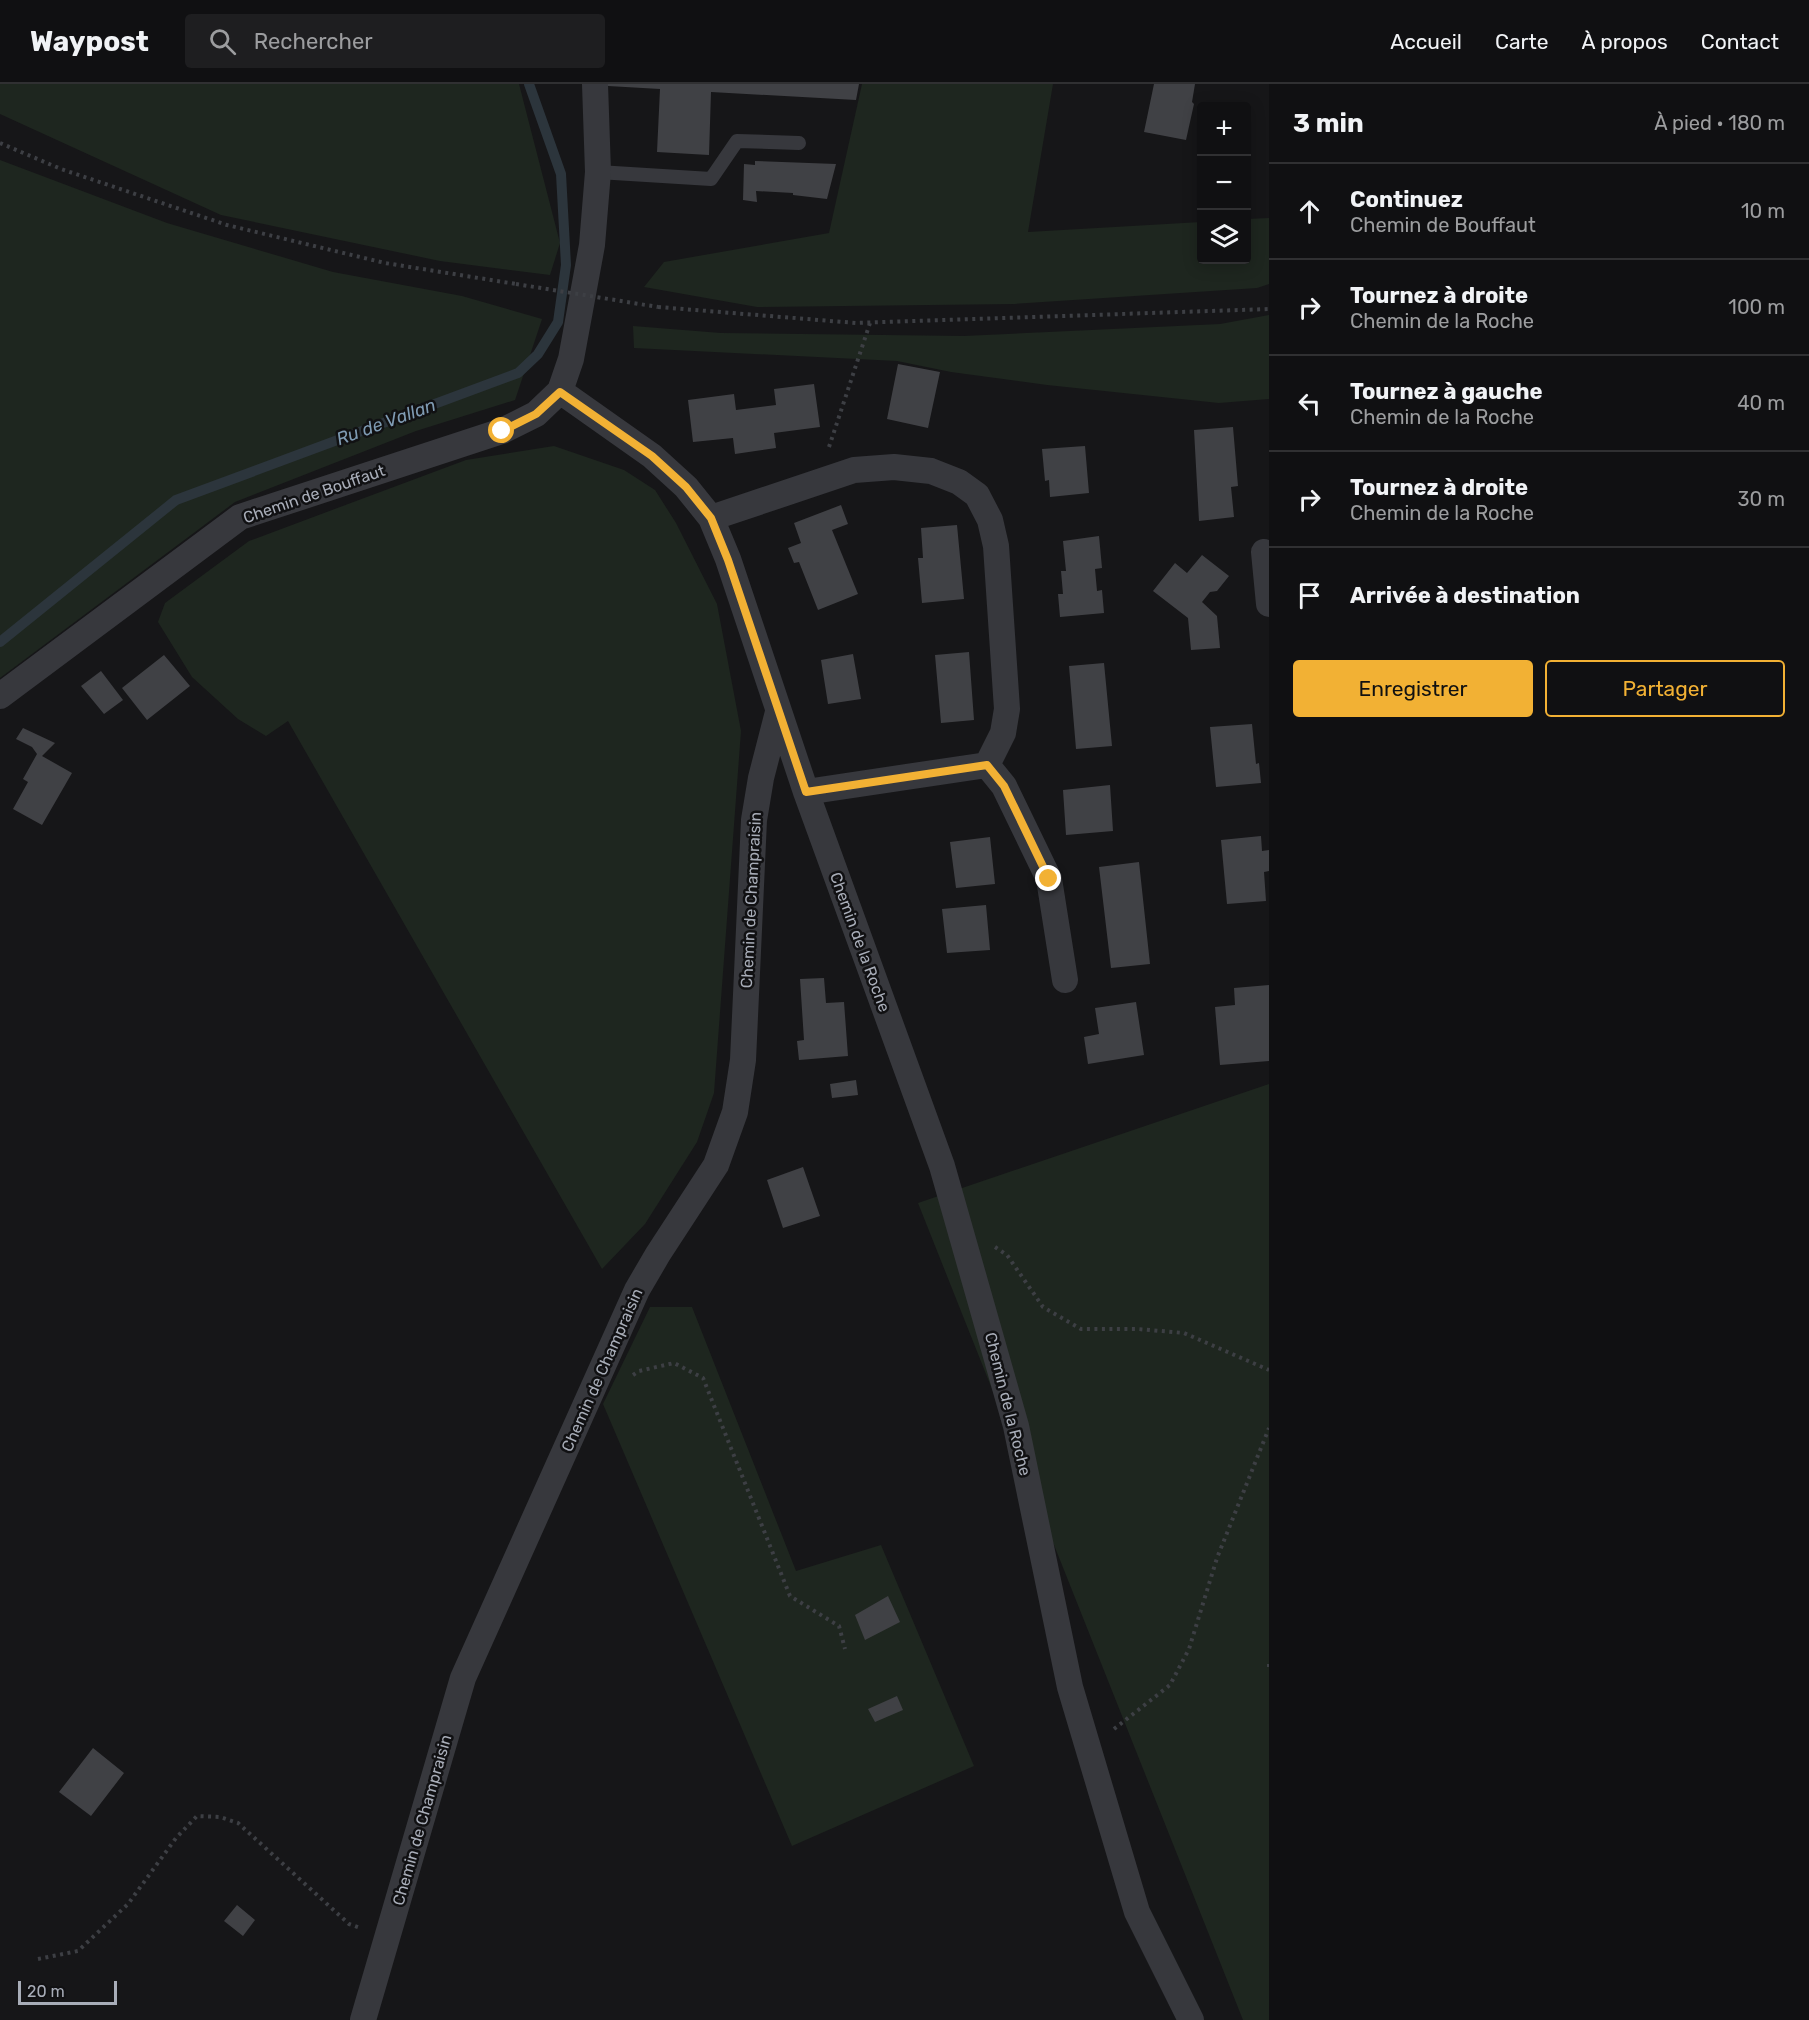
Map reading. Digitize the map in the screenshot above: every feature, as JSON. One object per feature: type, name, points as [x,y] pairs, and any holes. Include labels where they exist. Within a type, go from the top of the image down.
[{"type":"street","points":[[560,392],[571,359],[592,245],[598,172],[594,84]]},
{"type":"street","name":"Chemin de la Roche","points":[[560,392],[652,456],[686,487],[711,518],[736,580],[806,792],[942,1166],[1016,1426],[1070,1687],[1088,1750],[1137,1911],[1191,2020]]},
{"type":"street","name":"Chemin de Bouffaut","points":[[0,696],[240,517],[502,431],[536,414],[560,392]]},
{"type":"street","points":[[711,518],[854,470],[894,467],[931,471],[959,482],[977,495],[990,519],[996,546],[1007,709],[1003,734],[987,765]]},
{"type":"street","points":[[1264,552],[1269,604]]},
{"type":"street","name":"Chemin de Champraisin","points":[[363,2020],[463,1678],[637,1290],[716,1165],[735,1112],[743,1060],[754,820],[761,778],[778,712]]},
{"type":"street","points":[[806,792],[987,765]]},
{"type":"street","points":[[987,765],[1004,786],[1049,879],[1065,980]]},
{"type":"lane","points":[[598,172],[711,179],[737,141],[799,143]]},
{"type":"path","points":[[0,143],[61,169],[227,225],[385,263],[658,307],[856,323],[1269,309]]},
{"type":"path","points":[[818,482],[870,322]]},
{"type":"path","points":[[958,1223],[1007,1255],[1043,1307],[1081,1329],[1138,1329],[1184,1333],[1269,1370]]},
{"type":"path","points":[[629,1377],[639,1371],[674,1363],[703,1378],[790,1596],[839,1626],[845,1649]]},
{"type":"path","points":[[1088,1750],[1170,1685],[1189,1649],[1217,1558],[1269,1428]]},
{"type":"path","points":[[1269,1664],[1269,1670]]},
{"type":"path","points":[[38,1959],[78,1951],[128,1904],[176,1838],[197,1816],[220,1817],[238,1823],[349,1924],[387,1939]]},
{"type":"shaded area","points":[[0,84],[519,84],[560,243],[550,275],[440,261],[221,215],[0,114]]},
{"type":"shaded area","points":[[862,84],[1053,84],[1028,232],[1197,222],[1197,264],[1251,264],[1251,219],[1269,218],[1269,284],[1257,288],[1014,304],[757,307],[644,287],[664,262],[829,233]]},
{"type":"shaded area","points":[[0,160],[167,223],[333,272],[462,296],[542,319],[515,400],[416,431],[235,502],[0,678]]},
{"type":"shaded area","points":[[1269,315],[1269,399],[1219,403],[1047,385],[951,372],[897,361],[634,348],[633,326],[721,333],[964,336],[1220,324]]},
{"type":"shaded area","points":[[554,446],[624,470],[655,490],[676,523],[717,604],[741,731],[714,1093],[697,1142],[645,1224],[602,1269],[288,721],[266,736],[238,719],[192,677],[158,622],[165,603],[249,541],[466,460]]},
{"type":"shaded area","points":[[1269,1084],[1269,2020],[1243,2020],[918,1203]]},
{"type":"shaded area","points":[[650,1307],[692,1307],[796,1571],[881,1545],[974,1766],[792,1846],[603,1404]]},
{"type":"building","points":[[608,84],[859,84],[856,100],[711,92],[709,155],[657,152],[660,89],[608,86]]},
{"type":"building","points":[[1154,84],[1195,84],[1192,102],[1194,104],[1186,140],[1144,132]]},
{"type":"building","points":[[755,161],[836,164],[827,199],[793,195],[793,193],[756,191],[757,202],[743,200],[744,164],[755,165]]},
{"type":"building","points":[[898,364],[940,372],[928,428],[887,419]]},
{"type":"building","points":[[814,384],[820,427],[774,433],[776,448],[735,454],[733,438],[693,442],[688,400],[734,394],[736,410],[776,405],[774,389]]},
{"type":"building","points":[[1233,427],[1238,486],[1231,487],[1234,517],[1199,521],[1194,430]]},
{"type":"building","points":[[1085,446],[1089,493],[1050,497],[1049,480],[1045,481],[1042,449]]},
{"type":"building","points":[[841,505],[848,524],[832,530],[858,594],[818,610],[799,562],[794,563],[788,548],[801,543],[794,523]]},
{"type":"building","points":[[957,525],[964,599],[922,603],[918,558],[923,558],[921,528]]},
{"type":"building","points":[[1099,536],[1102,568],[1095,569],[1097,591],[1102,590],[1104,613],[1060,617],[1058,594],[1063,594],[1061,571],[1066,571],[1063,541]]},
{"type":"building","points":[[1202,555],[1229,576],[1217,591],[1210,592],[1202,602],[1217,616],[1220,648],[1191,650],[1188,618],[1153,591],[1175,563],[1187,573]]},
{"type":"building","points":[[969,652],[974,720],[941,723],[935,655]]},
{"type":"building","points":[[853,654],[861,699],[828,704],[821,660]]},
{"type":"building","points":[[164,655],[190,686],[147,720],[122,688]]},
{"type":"building","points":[[1104,663],[1112,746],[1076,749],[1069,666]]},
{"type":"building","points":[[101,671],[123,700],[104,714],[81,686]]},
{"type":"building","points":[[1252,724],[1256,764],[1259,763],[1261,783],[1216,787],[1210,727]]},
{"type":"building","points":[[23,728],[55,743],[42,756],[72,773],[42,825],[13,809],[28,782],[23,779],[37,754],[32,747],[16,739]]},
{"type":"building","points":[[1110,785],[1113,831],[1066,835],[1063,790]]},
{"type":"building","points":[[1261,836],[1262,851],[1269,850],[1269,871],[1264,872],[1266,901],[1227,904],[1221,840]]},
{"type":"building","points":[[990,837],[995,884],[956,888],[950,842]]},
{"type":"building","points":[[1139,862],[1150,964],[1111,968],[1099,867]]},
{"type":"building","points":[[986,905],[990,950],[947,953],[942,909]]},
{"type":"building","points":[[824,978],[826,1003],[844,1002],[848,1056],[799,1060],[797,1041],[804,1040],[800,979]]},
{"type":"building","points":[[1269,985],[1269,1061],[1220,1065],[1215,1007],[1235,1005],[1234,988]]},
{"type":"building","points":[[1136,1002],[1144,1055],[1088,1064],[1084,1037],[1099,1034],[1095,1008]]},
{"type":"building","points":[[856,1080],[858,1095],[832,1098],[830,1084]]},
{"type":"building","points":[[803,1167],[820,1216],[783,1228],[767,1180]]},
{"type":"building","points":[[888,1596],[900,1622],[865,1640],[855,1615]]},
{"type":"building","points":[[897,1696],[903,1710],[875,1722],[868,1709]]},
{"type":"building","points":[[93,1748],[124,1773],[91,1816],[59,1792]]},
{"type":"building","points":[[237,1905],[255,1920],[243,1936],[224,1921]]},
{"type":"waterway","name":"Ru de Vallan","points":[[0,642],[176,500],[518,373],[538,354],[558,322],[566,265],[561,174],[529,84]]},
{"type":"route","points":[[502,431],[536,414],[560,392],[652,456],[686,487],[711,518],[728,560],[806,792],[987,765],[1004,786],[1049,879]]}]
